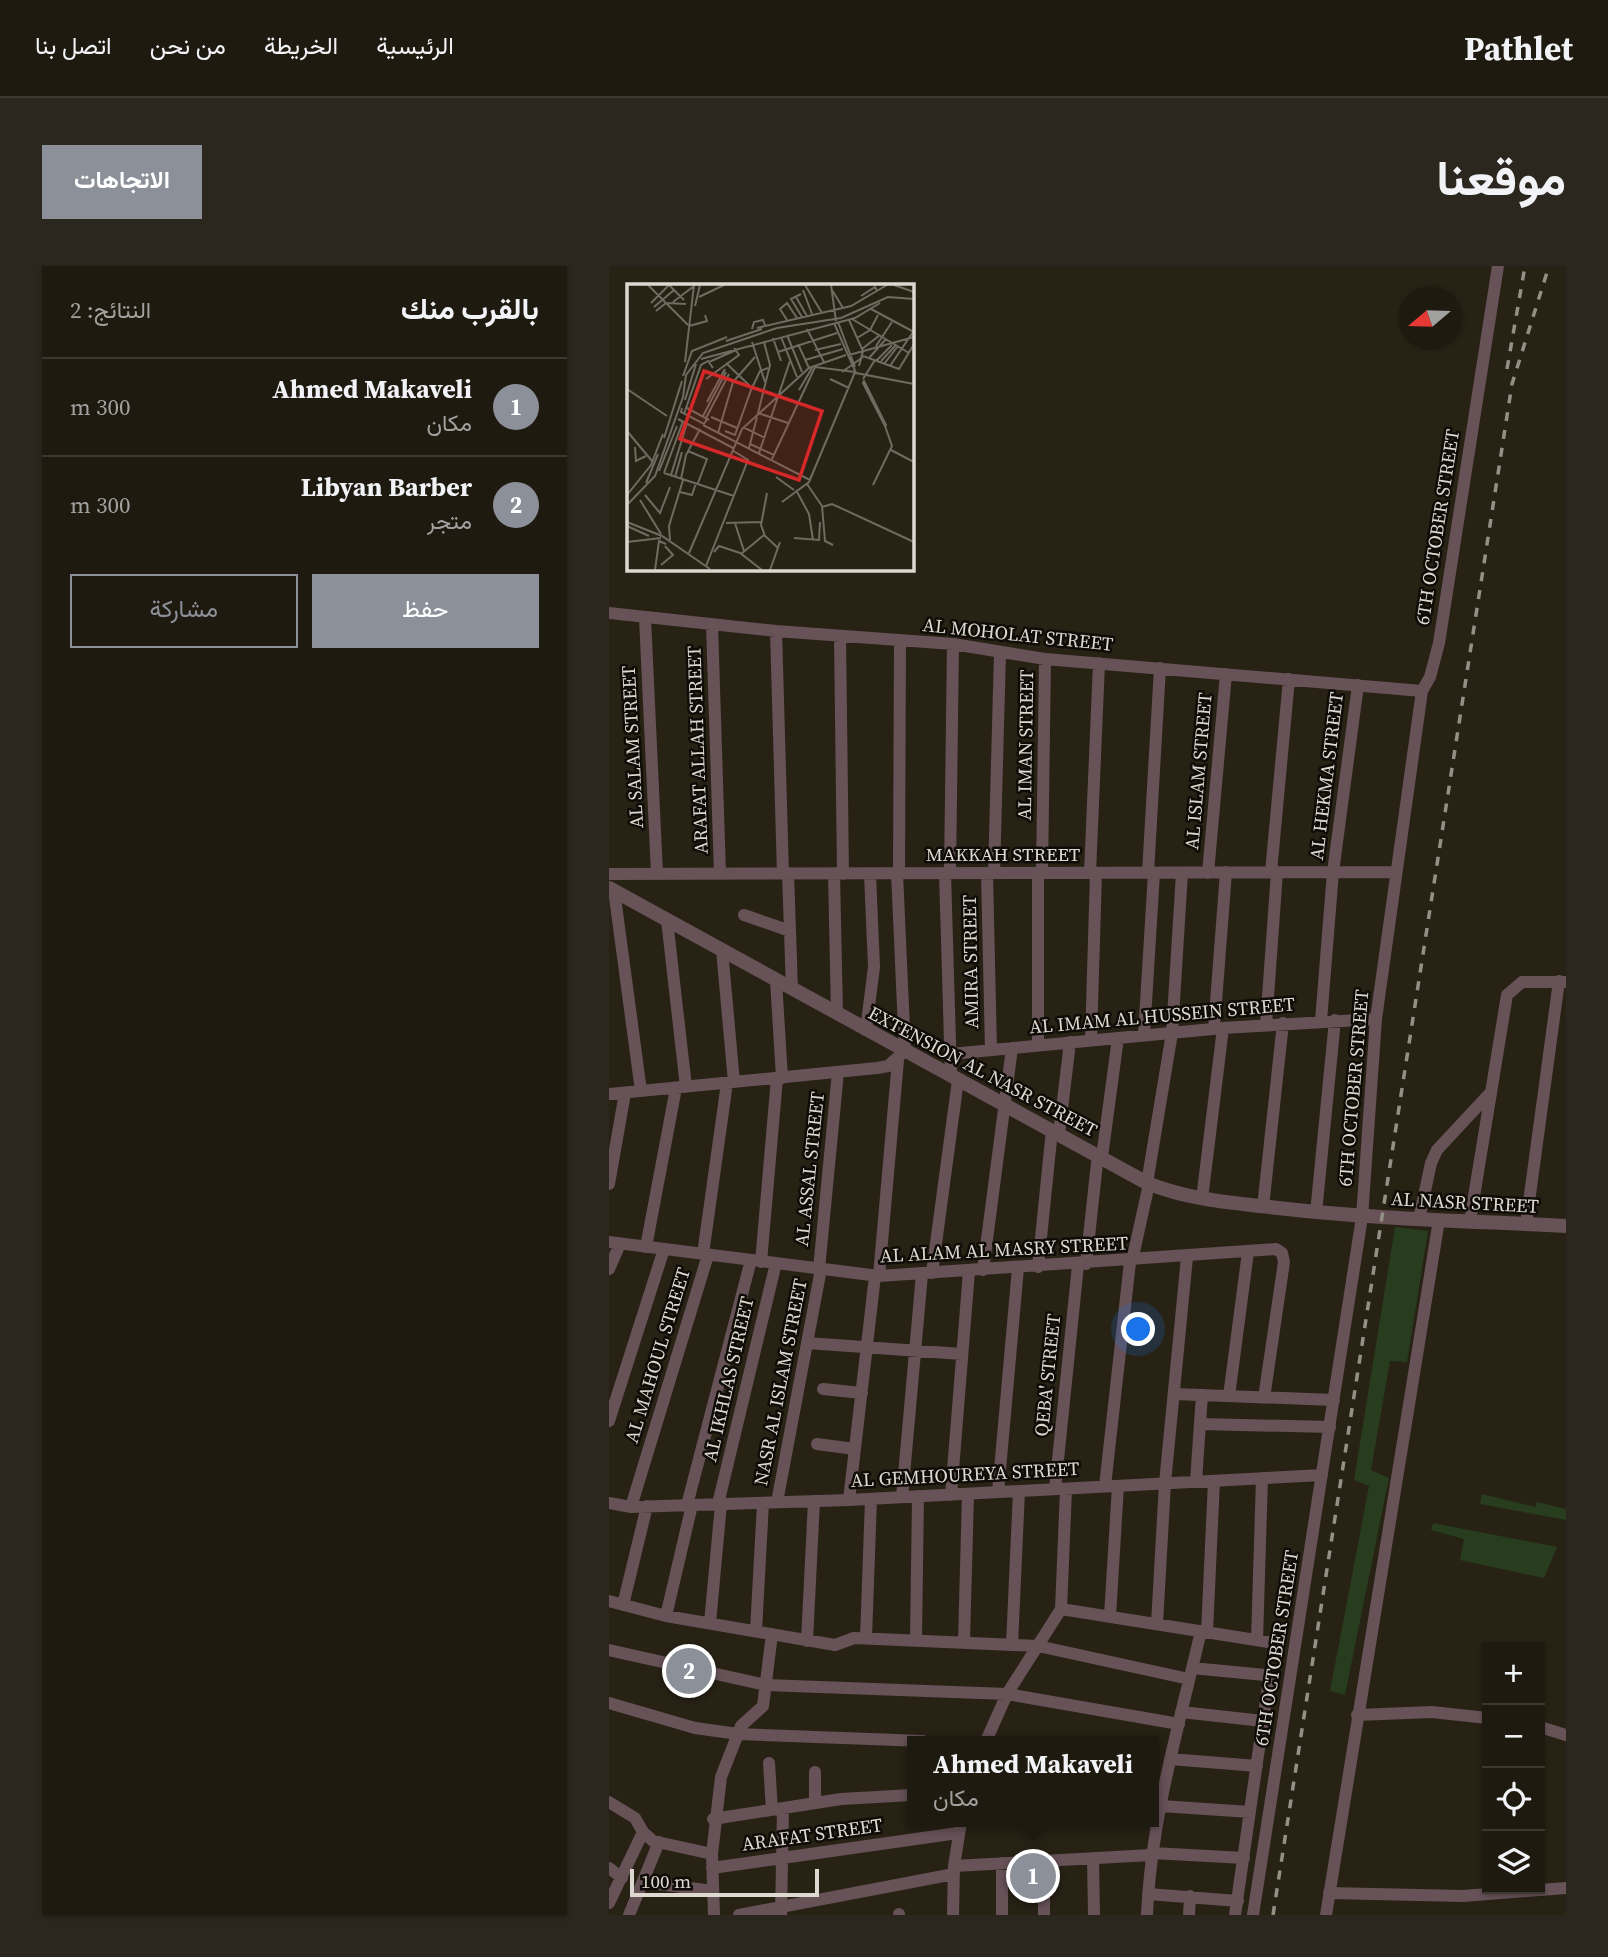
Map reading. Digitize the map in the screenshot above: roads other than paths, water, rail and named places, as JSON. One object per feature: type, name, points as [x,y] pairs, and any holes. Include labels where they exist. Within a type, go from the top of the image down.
[{"type":"street","name":"6TH OCTOBER STREET","points":[[1253,1915],[1362,1217],[1376,1018],[1422,691],[1439,643],[1498,266]]},
{"type":"street","name":"AL MOHOLAT STREET","points":[[609,613],[840,637],[953,644],[1045,659],[1422,691]]},
{"type":"street","name":"AL SALAM STREET","points":[[645,618],[657,874]]},
{"type":"street","name":"ARAFAT ALLAH STREET","points":[[712,625],[720,874]]},
{"type":"street","points":[[776,631],[792,989]]},
{"type":"street","points":[[837,1014],[840,637]]},
{"type":"street","points":[[849,1500],[901,1056],[898,873],[899,640]]},
{"type":"street","points":[[902,1497],[915,1351],[954,1078],[951,1054],[947,873],[953,644]]},
{"type":"street","name":"AMIRA STREET","points":[[991,1050],[991,873],[1000,653]]},
{"type":"street","name":"AL IMAN STREET","points":[[1038,1045],[1045,659]]},
{"type":"street","points":[[1091,1040],[1099,663]]},
{"type":"street","points":[[1144,1035],[1160,668]]},
{"type":"street","name":"AL ISLAM STREET","points":[[1208,873],[1226,674]]},
{"type":"street","points":[[1266,1024],[1274,872],[1289,679]]},
{"type":"street","name":"AL HEKMA STREET","points":[[1321,1021],[1333,872],[1358,685]]},
{"type":"street","name":"MAKKAH STREET","points":[[609,874],[1397,872]]},
{"type":"street","points":[[1110,1616],[1112,1486],[1131,1261],[1148,1184],[1172,1033],[1182,873]]},
{"type":"street","points":[[1202,1199],[1219,1028],[1226,873]]},
{"type":"street","points":[[866,1030],[874,967],[870,874]]},
{"type":"street","points":[[612,889],[641,1091]]},
{"type":"street","name":"EXTENSION AL NASR STREET","points":[[612,889],[866,1030],[901,1056],[954,1078],[1148,1184],[1202,1199],[1362,1217]]},
{"type":"street","points":[[744,915],[790,931]]},
{"type":"street","points":[[646,1247],[681,1088],[667,920]]},
{"type":"street","name":"AL MAHOUL STREET","points":[[631,1507],[706,1254],[731,1083],[722,950]]},
{"type":"street","points":[[666,1616],[690,1505],[756,1261],[780,1078],[776,980]]},
{"type":"street","points":[[1470,1221],[1505,1005],[1513,987],[1531,980],[1563,982],[1526,1224]]},
{"type":"street","name":"AL IMAM AL HUSSEIN STREET","points":[[951,1054],[1266,1024],[1376,1018]]},
{"type":"street","points":[[1316,1213],[1335,1020]]},
{"type":"street","points":[[1263,1207],[1283,1023]]},
{"type":"street","name":"QEBA' STREET","points":[[1062,1609],[1060,1489],[1082,1265],[1118,1038]]},
{"type":"street","points":[[1038,1267],[1055,1132],[1070,1042]]},
{"type":"street","points":[[983,1270],[1012,1048]]},
{"type":"street","points":[[609,1094],[877,1068],[901,1056]]},
{"type":"street","name":"AL ASSAL STREET","points":[[820,1269],[838,1072]]},
{"type":"street","points":[[1419,1219],[1431,1163],[1437,1150],[1491,1092]]},
{"type":"street","points":[[609,1184],[612,1153],[625,1093]]},
{"type":"street","name":"AL NASR STREET","points":[[1362,1217],[1566,1226]]},
{"type":"street","points":[[1326,1915],[1439,1220]]},
{"type":"street","points":[[609,1269],[614,1243]]},
{"type":"street","name":"AL ALAM AL MASRY STREET","points":[[614,1243],[877,1276],[1082,1265],[1276,1249],[1282,1253],[1285,1262],[1265,1398]]},
{"type":"street","points":[[609,1421],[664,1249]]},
{"type":"street","points":[[1229,1396],[1248,1252]]},
{"type":"street","points":[[1157,1624],[1165,1483],[1187,1257]]},
{"type":"street","name":"AL IKHLAS STREET","points":[[710,1623],[720,1504],[776,1264]]},
{"type":"street","points":[[998,1492],[1018,1268]]},
{"type":"street","name":"NASR AL ISLAM STREET","points":[[777,1502],[820,1269]]},
{"type":"street","points":[[951,1495],[969,1271]]},
{"type":"street","points":[[807,1343],[962,1354]]},
{"type":"street","points":[[823,1389],[862,1393]]},
{"type":"street","points":[[1174,1394],[1334,1400]]},
{"type":"street","points":[[1196,1482],[1202,1395]]},
{"type":"street","points":[[1200,1424],[1330,1427]]},
{"type":"street","points":[[817,1444],[855,1449]]},
{"type":"street","name":"AL GEMHOUREYA STREET","points":[[609,1503],[647,1507],[849,1500],[1322,1475]]},
{"type":"street","points":[[1257,1640],[1262,1478]]},
{"type":"street","points":[[1159,1816],[1160,1777],[1170,1759],[1204,1632],[1214,1481]]},
{"type":"street","points":[[1012,1645],[1019,1491]]},
{"type":"street","points":[[964,1642],[968,1494]]},
{"type":"street","points":[[916,1640],[918,1496]]},
{"type":"street","points":[[866,1638],[870,1499]]},
{"type":"street","points":[[807,1641],[814,1501]]},
{"type":"street","points":[[756,1631],[763,1503]]},
{"type":"street","points":[[623,1605],[647,1507]]},
{"type":"street","points":[[609,1601],[666,1616],[835,1645],[850,1638],[866,1638],[1038,1646],[1191,1674],[1265,1675],[1269,1679],[1235,1915]]},
{"type":"street","points":[[988,1736],[1007,1693],[1062,1609],[1274,1643]]},
{"type":"street","points":[[714,1915],[713,1819],[721,1777],[738,1734],[763,1706],[772,1634]]},
{"type":"street","points":[[609,1650],[766,1685],[1007,1693],[1180,1718],[1263,1721]]},
{"type":"street","points":[[609,1703],[695,1728],[738,1734],[907,1740]]},
{"type":"street","points":[[1357,1715],[1432,1713],[1482,1718]]},
{"type":"street","points":[[1545,1729],[1566,1735]]},
{"type":"street","points":[[1170,1759],[1257,1766]]},
{"type":"street","points":[[769,1763],[782,1858],[781,1911]]},
{"type":"street","points":[[815,1772],[815,1803]]},
{"type":"street","points":[[713,1819],[815,1803],[907,1795]]},
{"type":"street","points":[[609,1802],[635,1818],[643,1832],[659,1842],[712,1854]]},
{"type":"street","points":[[1161,1806],[1250,1812]]},
{"type":"street","points":[[953,1915],[954,1870],[960,1827]]},
{"type":"street","name":"ARAFAT STREET","points":[[712,1868],[960,1827]]},
{"type":"street","points":[[1147,1915],[1151,1854],[1157,1827]]},
{"type":"street","points":[[609,1903],[643,1832]]},
{"type":"street","points":[[629,1915],[659,1842]]},
{"type":"street","points":[[739,1915],[781,1911],[954,1870],[1002,1863],[1151,1854],[1244,1858]]},
{"type":"street","points":[[1093,1858],[1094,1915]]},
{"type":"street","points":[[1044,1861],[1044,1915]]},
{"type":"street","points":[[1002,1863],[1002,1915]]},
{"type":"street","points":[[609,1868],[622,1878]]},
{"type":"street","points":[[643,1882],[713,1891]]},
{"type":"street","points":[[1329,1893],[1463,1896],[1566,1888]]},
{"type":"street","points":[[1147,1894],[1237,1901]]},
{"type":"street","points":[[1189,1915],[1190,1896]]},
{"type":"railway","points":[[1507,369],[1525,266]]},
{"type":"railway","points":[[1273,1915],[1512,384],[1549,266]]},
{"type":"place","name":"Libyan Barber","points":[[689,1671]]},
{"type":"place","name":"Ahmed Makaveli","points":[[1033,1876]]}]
